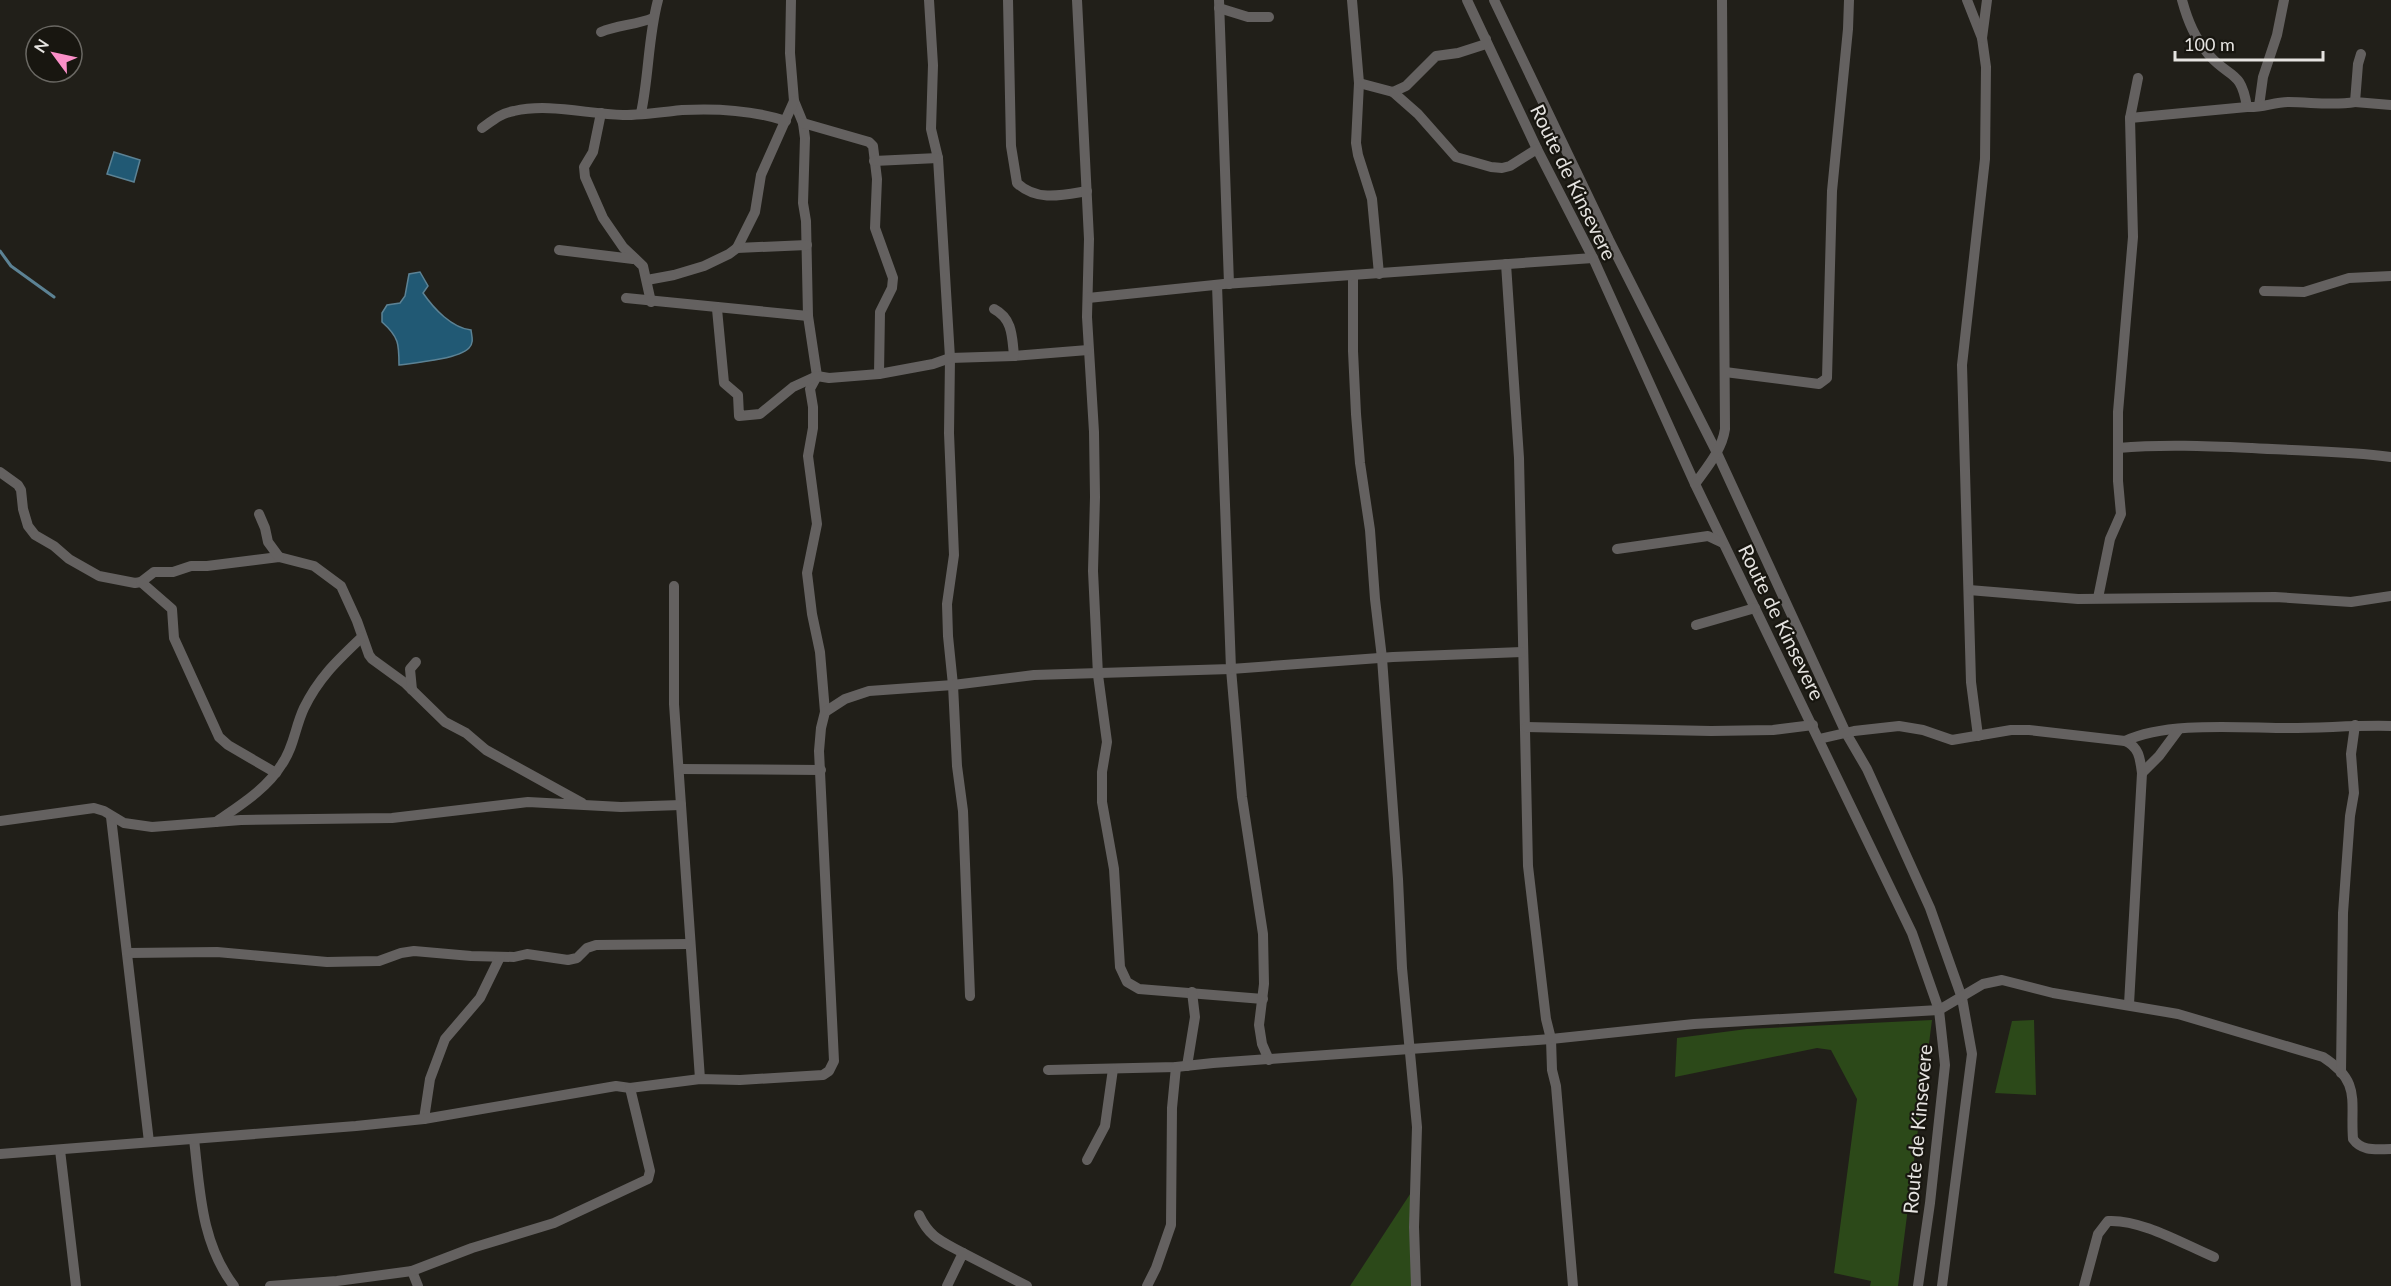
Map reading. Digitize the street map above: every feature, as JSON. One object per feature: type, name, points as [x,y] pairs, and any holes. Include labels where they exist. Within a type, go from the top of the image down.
[{"type":"street","points":[[641,113],[653,18],[658,0]]},
{"type":"street","points":[[0,1154],[424,1119],[616,1086],[630,1088],[700,1079],[740,1080],[823,1075],[833,1066],[819,751],[825,712],[820,651],[812,614],[807,573],[817,524],[808,456],[813,428],[810,389],[817,376],[808,316],[807,245],[803,203],[805,138],[803,123],[795,101],[790,53],[791,0]]},
{"type":"street","points":[[929,0],[933,65],[931,129],[938,158],[950,358],[949,433],[954,555],[947,604],[948,636],[968,892],[970,996]]},
{"type":"street","points":[[1008,0],[1011,146],[1017,183],[1032,194],[1043,196],[1087,191]]},
{"type":"street","points":[[1077,0],[1081,118],[1087,191],[1088,350],[1094,432],[1093,572],[1098,675],[1107,742],[1102,772],[1102,802],[1112,859],[1120,967],[1127,982],[1138,988],[1263,999]]},
{"type":"street","points":[[1352,0],[1359,83],[1356,143],[1372,199],[1379,274]]},
{"type":"street","name":"Route de Kinsevere","points":[[1467,0],[1537,149],[1593,258],[1723,543],[1912,933],[1939,1010],[1945,1065],[1930,1203],[1918,1286]]},
{"type":"street","points":[[1494,0],[1609,240],[1717,453],[1846,733],[1867,769],[1930,908],[1962,998],[1972,1054],[1942,1286]]},
{"type":"street","points":[[1695,484],[1724,441],[1725,429],[1722,0]]},
{"type":"street","points":[[1725,372],[1819,384],[1827,378],[1832,191],[1849,0]]},
{"type":"street","points":[[1967,0],[1982,38],[1986,67],[1984,159],[1962,365],[1971,682],[1978,736]]},
{"type":"street","points":[[1982,38],[1987,0]]},
{"type":"street","points":[[2182,0],[2190,28],[2209,55],[2240,81],[2247,107]]},
{"type":"street","points":[[2259,106],[2263,77],[2277,35],[2284,0]]},
{"type":"street","points":[[1229,285],[1219,4],[1248,17],[1269,17]]},
{"type":"street","points":[[602,32],[633,26],[653,18]]},
{"type":"street","points":[[1394,92],[1406,86],[1436,56],[1478,48],[1486,44],[1486,39]]},
{"type":"street","points":[[2355,102],[2361,54]]},
{"type":"street","points":[[2098,598],[2110,539],[2121,514],[2118,412],[2133,237],[2130,118],[2138,78]]},
{"type":"street","points":[[1359,83],[1394,92],[1418,114],[1456,157],[1485,166],[1502,168],[1510,166],[1537,149]]},
{"type":"street","points":[[647,280],[704,266],[737,248],[755,212],[761,175],[795,101]]},
{"type":"street","points":[[2130,118],[2265,107],[2279,103],[2330,105],[2355,102],[2391,105]]},
{"type":"street","points":[[482,128],[502,114],[516,110],[586,110],[624,115],[726,110],[756,112],[786,121]]},
{"type":"street","points":[[601,113],[593,152],[584,167],[585,177],[603,218],[633,259],[643,266],[651,302]]},
{"type":"street","points":[[803,123],[869,142],[873,146],[877,178],[875,228],[892,278],[892,288],[880,312],[879,374]]},
{"type":"street","points":[[874,161],[938,158]]},
{"type":"street","points":[[737,248],[807,245]]},
{"type":"street","points":[[559,250],[633,259]]},
{"type":"street","points":[[1088,298],[1216,285],[1593,258]]},
{"type":"street","points":[[1506,264],[1519,459],[1528,866],[1546,1018],[1551,1039],[1550,1055],[1556,1086],[1573,1286]]},
{"type":"street","points":[[1353,276],[1356,414],[1360,463],[1371,530],[1375,599],[1382,658],[1402,968],[1417,1127],[1414,1227],[1416,1286]]},
{"type":"street","points":[[2264,291],[2304,292],[2349,278],[2391,276]]},
{"type":"street","points":[[1216,285],[1231,669],[1242,796],[1263,934],[1265,963],[1260,1035],[1269,1060]]},
{"type":"street","points":[[626,298],[717,309],[808,316]]},
{"type":"street","points":[[717,309],[724,383],[738,395],[740,416],[760,414],[793,387],[817,376],[879,374],[933,364],[950,358],[1088,350]]},
{"type":"street","points":[[993,309],[1002,314],[1011,328],[1014,356]]},
{"type":"street","points":[[2118,448],[2201,444],[2337,451],[2391,457]]},
{"type":"street","points":[[0,472],[18,485],[21,490],[28,526],[35,535],[93,574],[135,583],[141,582],[154,572],[173,572],[191,566],[279,557],[308,564],[338,583],[345,593],[372,659],[412,690],[446,722],[466,733],[486,750],[582,803]]},
{"type":"street","points":[[259,514],[268,543],[279,557]]},
{"type":"street","points":[[1617,549],[1708,536],[1723,543]]},
{"type":"street","points":[[141,582],[172,609],[174,638],[219,737],[276,773]]},
{"type":"street","points":[[674,586],[674,704],[700,1079]]},
{"type":"street","points":[[1969,590],[2078,599],[2146,600],[2275,597],[2351,602],[2391,596]]},
{"type":"street","points":[[1696,625],[1755,608]]},
{"type":"street","points":[[215,822],[246,802],[276,773],[293,745],[303,709],[313,692],[332,664],[363,637]]},
{"type":"street","points":[[825,712],[845,699],[869,691],[953,685],[1034,675],[1098,675],[1231,669],[1382,658],[1522,652]]},
{"type":"street","points":[[412,690],[410,669],[416,662]]},
{"type":"street","points":[[1526,728],[1711,731],[1773,730],[1813,725]]},
{"type":"street","points":[[2341,1073],[2343,913],[2350,816],[2354,793],[2351,754],[2355,725]]},
{"type":"street","points":[[1819,739],[1899,726],[1923,730],[1952,740],[2029,730],[2124,741],[2132,744],[2137,750],[2142,773],[2129,1004]]},
{"type":"street","points":[[2124,741],[2153,730],[2391,726]]},
{"type":"street","points":[[2142,773],[2159,756],[2179,729]]},
{"type":"street","points":[[679,769],[821,770]]},
{"type":"street","points":[[0,821],[94,808],[124,823],[152,827],[215,822],[392,818],[528,802],[582,803],[621,807],[681,805]]},
{"type":"street","points":[[111,817],[149,1142]]},
{"type":"street","points":[[128,953],[216,952],[327,962],[379,961],[414,951],[457,956],[500,957],[527,954],[568,960],[577,958],[587,948],[596,945],[671,942],[689,944]]},
{"type":"street","points":[[424,1119],[430,1079],[445,1039],[480,998],[500,957]]},
{"type":"street","points":[[1048,1070],[1182,1066],[1551,1039],[1694,1023],[1939,1010],[1983,984],[2002,980],[2053,993],[2178,1014],[2323,1057],[2333,1064],[2352,1087],[2353,1139],[2363,1148],[2391,1149]]},
{"type":"street","points":[[1147,1286],[1171,1225],[1172,1108],[1195,1017],[1192,992]]},
{"type":"street","points":[[1087,1160],[1105,1126],[1113,1069]]},
{"type":"street","points":[[270,1286],[412,1272],[472,1248],[554,1223],[648,1179],[650,1171],[630,1088]]},
{"type":"street","points":[[194,1139],[213,1254],[234,1286]]},
{"type":"street","points":[[60,1150],[76,1286]]},
{"type":"street","points":[[919,1215],[926,1230],[935,1238],[1027,1286]]},
{"type":"street","points":[[2084,1286],[2098,1234],[2101,1227],[2108,1221],[2119,1220],[2134,1223],[2214,1257]]},
{"type":"street","points":[[948,1286],[963,1252]]},
{"type":"street","points":[[412,1272],[418,1286]]},
{"type":"green space","points":[[1932,1020],[1898,1286],[1870,1286],[1871,1281],[1834,1273],[1857,1099],[1831,1050],[1817,1048],[1675,1077],[1677,1038],[1747,1029]]},
{"type":"green space","points":[[2034,1020],[2036,1095],[1995,1093],[2012,1021]]},
{"type":"green space","points":[[1416,1185],[1417,1286],[1350,1286]]},
{"type":"water","points":[[114,152],[140,160],[134,182],[107,174]]},
{"type":"water","points":[[420,272],[428,286],[423,293],[427,299],[450,322],[471,330],[472,342],[469,348],[456,355],[399,365],[397,341],[382,322],[382,313],[387,305],[400,303],[405,296],[409,274]]},
{"type":"waterway","points":[[0,251],[11,266],[54,297]]}]
